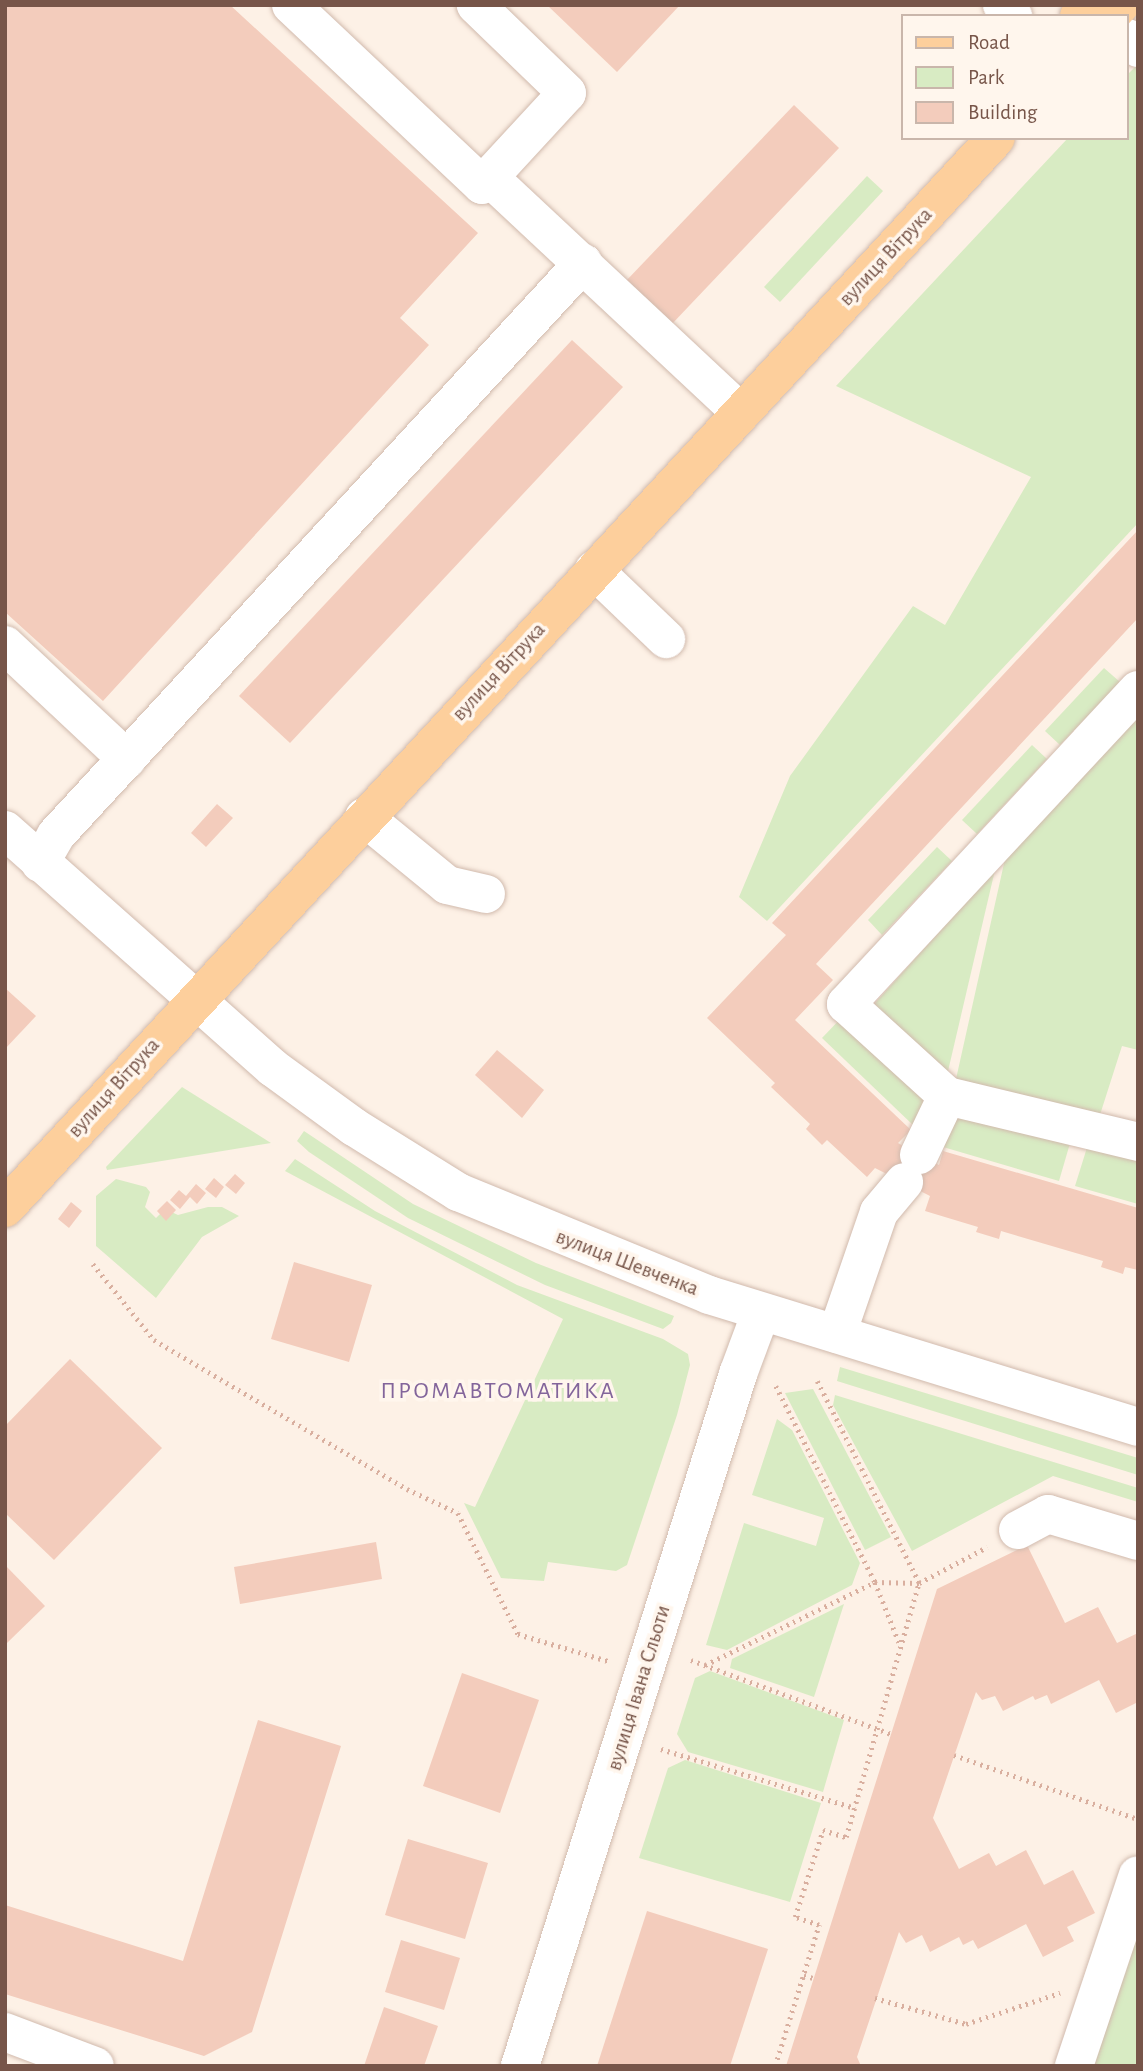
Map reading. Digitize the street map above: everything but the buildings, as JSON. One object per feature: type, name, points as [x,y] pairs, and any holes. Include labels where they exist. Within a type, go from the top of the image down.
[{"type":"main road","name":"вулиця Вітрука","points":[[5,1170],[364,817],[594,570],[732,405],[965,140]]},
{"type":"main road","name":"вулиця Вітрука","points":[[5,1208],[185,991],[732,405],[994,140]]},
{"type":"street","points":[[291,5],[482,184],[567,93],[476,5]]},
{"type":"street","points":[[489,177],[732,405]]},
{"type":"street","points":[[40,863],[57,835],[583,263]]},
{"type":"street","points":[[594,570],[666,639]]},
{"type":"street","points":[[5,645],[127,759]]},
{"type":"street","points":[[1138,690],[846,1004],[947,1096],[1138,1142]]},
{"type":"street","points":[[364,817],[447,885],[486,894]]},
{"type":"street","name":"вулиця Шевченка","points":[[5,830],[272,1068],[354,1127],[458,1192],[609,1258],[761,1312],[1138,1427]]},
{"type":"street","points":[[837,1334],[878,1213],[911,1168],[947,1096]]},
{"type":"street","name":"вулиця Івана Сльоти","points":[[520,2066],[738,1374],[761,1312]]},
{"type":"street","points":[[1018,1530],[1048,1514],[1138,1541]]},
{"type":"street","points":[[1074,2066],[1099,1984],[1138,1875]]},
{"type":"street","points":[[7,2039],[96,2066]]},
{"type":"path","points":[[93,1264],[154,1340],[407,1489],[458,1513],[518,1634],[608,1661]]},
{"type":"path","points":[[775,2066],[819,1925],[795,1917],[822,1830],[846,1837],[919,1583],[817,1381]]},
{"type":"path","points":[[776,1386],[875,1582],[901,1648]]},
{"type":"path","points":[[705,1665],[875,1582],[919,1583],[1018,1530]]},
{"type":"path","points":[[691,1660],[879,1727],[891,1734]]},
{"type":"path","points":[[661,1749],[855,1808]]},
{"type":"path","points":[[954,1755],[1138,1819]]},
{"type":"path","points":[[803,1975],[813,1978]]},
{"type":"path","points":[[875,1998],[966,2024],[1022,2003],[1099,1984]]},
{"type":"green space","points":[[1138,64],[1138,523],[767,921],[739,897],[790,776],[913,606],[945,625],[1031,477],[836,386],[1066,140],[1129,140],[1129,73]]},
{"type":"green space","points":[[867,176],[883,191],[780,302],[764,287]]},
{"type":"green space","points":[[1104,668],[1120,682],[1060,745],[1045,731]]},
{"type":"green space","points":[[1138,716],[1138,1050],[1122,1046],[1098,1121],[954,1088],[1005,859]]},
{"type":"green space","points":[[1032,745],[1047,759],[977,834],[962,820]]},
{"type":"green space","points":[[937,847],[952,861],[882,935],[868,920]]},
{"type":"green space","points":[[995,870],[945,1084],[867,1012]]},
{"type":"green space","points":[[845,1014],[937,1100],[914,1126],[822,1038]]},
{"type":"green space","points":[[182,1087],[271,1143],[107,1170],[106,1167]]},
{"type":"green space","points":[[953,1107],[1073,1133],[1059,1181],[943,1147]]},
{"type":"green space","points":[[304,1131],[413,1204],[536,1263],[674,1316],[671,1323],[663,1329],[545,1285],[408,1218],[309,1152],[297,1141]]},
{"type":"green space","points":[[1090,1138],[1138,1152],[1138,1204],[1075,1186]]},
{"type":"green space","points":[[295,1159],[375,1211],[517,1285],[663,1339],[688,1354],[690,1365],[677,1415],[627,1565],[616,1571],[548,1562],[544,1581],[501,1578],[464,1503],[475,1507],[563,1319],[285,1171]]},
{"type":"green space","points":[[116,1179],[146,1187],[150,1192],[145,1207],[156,1218],[165,1209],[178,1215],[208,1207],[222,1207],[239,1216],[202,1237],[156,1298],[96,1246],[96,1196]]},
{"type":"green space","points":[[840,1367],[1138,1458],[1138,1475],[837,1381]]},
{"type":"green space","points":[[813,1389],[891,1537],[865,1550],[785,1393]]},
{"type":"green space","points":[[835,1395],[1138,1488],[1138,1502],[1053,1476],[912,1551],[833,1405]]},
{"type":"green space","points":[[777,1419],[792,1430],[860,1563],[852,1585],[727,1650],[706,1645],[744,1523],[816,1546],[824,1518],[752,1495]]},
{"type":"green space","points":[[844,1604],[814,1697],[730,1668],[732,1659]]},
{"type":"green space","points":[[710,1671],[844,1720],[823,1792],[688,1752],[677,1734],[695,1678]]},
{"type":"green space","points":[[685,1760],[821,1803],[790,1902],[639,1858],[668,1768]]},
{"type":"green space","points":[[1138,1909],[1138,2066],[1084,2066]]},
{"type":"district","name":"ПРОМАВТОМАТИКА","points":[[498,1392]]}]
